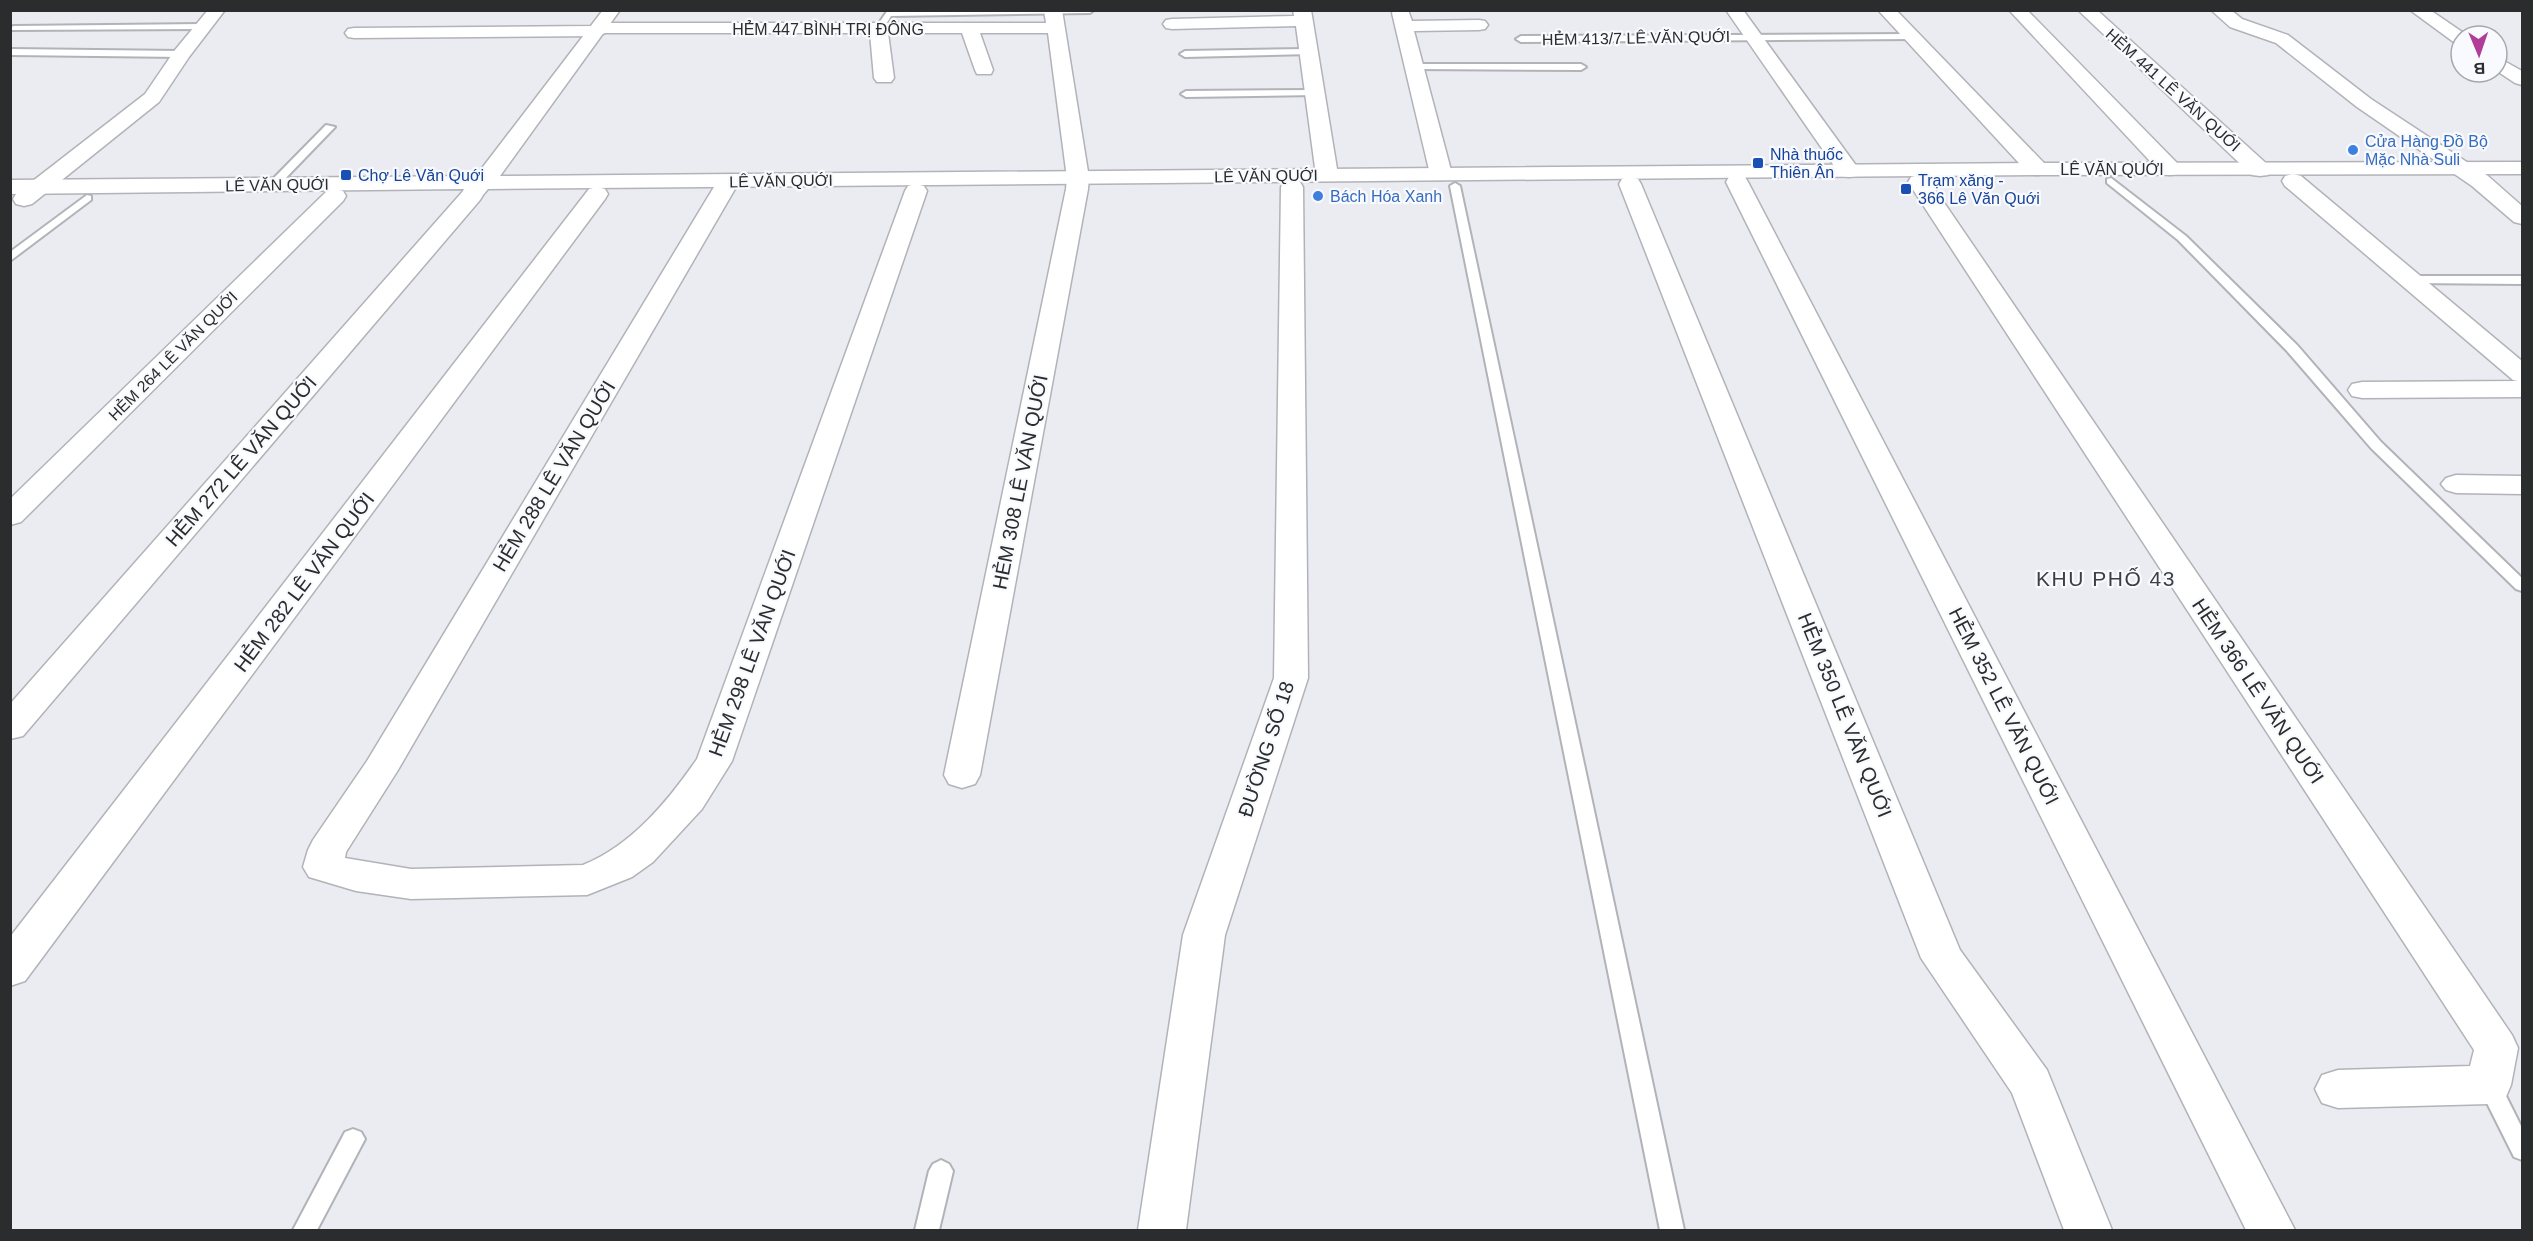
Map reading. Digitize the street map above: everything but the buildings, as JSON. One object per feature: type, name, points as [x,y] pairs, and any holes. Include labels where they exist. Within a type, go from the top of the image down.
[{"type":"street","points":[[21,193],[152,98],[182,54],[217,10]]},
{"type":"street","name":"HẺM 272 LÊ VĂN QUỚI","points":[[10,727],[478,189],[612,10]]},
{"type":"street","points":[[1734,10],[1849,171]]},
{"type":"street","points":[[1886,10],[2037,169]]},
{"type":"street","points":[[2017,10],[2170,169]]},
{"type":"street","name":"HẺM 441 LÊ VĂN QUỚI","points":[[2086,10],[2260,170]]},
{"type":"street","points":[[2219,10],[2236,23],[2282,39],[2364,103],[2480,181],[2523,217]]},
{"type":"street","points":[[2418,10],[2449,31]]},
{"type":"street","points":[[1172,24],[1302,16],[1328,175]]},
{"type":"street","name":"HẺM 447 BÌNH TRỊ ĐÔNG","points":[[354,33],[599,29],[970,29],[1054,17]]},
{"type":"street","name":"HẺM 308 LÊ VĂN QUỚI","points":[[962,776],[1078,184],[1054,17]]},
{"type":"street","points":[[1448,180],[1403,20],[1479,25]]},
{"type":"street","points":[[879,29],[884,78]]},
{"type":"street","points":[[970,29],[973,47],[979,55],[984,70]]},
{"type":"street","points":[[2509,71],[2523,80]]},
{"type":"street","name":"LÊ VĂN QUỚI","points":[[1628,178],[1737,182],[1919,182],[2105,175],[2170,169],[2523,168]]},
{"type":"street","name":"LÊ VĂN QUỚI","points":[[21,193],[87,198],[335,196],[478,189],[1078,184],[1292,187],[1448,180],[2037,169],[2105,175],[2294,181],[2523,181]]},
{"type":"street","name":"LÊ VĂN QUỚI","points":[[21,193],[273,185],[597,194],[725,187],[916,191],[1328,175],[1448,180]]},
{"type":"street","name":"HẺM 350 LÊ VĂN QUỚI","points":[[1628,178],[1942,958],[2031,1084],[2088,1230]]},
{"type":"street","points":[[2294,181],[2523,374]]},
{"type":"street","name":"HẺM 352 LÊ VĂN QUỚI","points":[[1737,182],[2271,1230]]},
{"type":"street","name":"HẺM 366 LÊ VĂN QUỚI","points":[[1919,182],[2496,1048],[2489,1085]]},
{"type":"street","name":"HẺM 288 LÊ VĂN QUỚI","points":[[380,771],[725,187]]},
{"type":"street","name":"ĐƯỜNG SỐ 18","points":[[1162,1230],[1204,935],[1291,678],[1292,187]]},
{"type":"street","name":"HẺM 298 LÊ VĂN QUỚI","points":[[380,771],[327,850],[323,867],[356,876],[411,884],[587,880],[618,867],[639,852],[690,799],[714,761],[916,191]]},
{"type":"street","name":"HẺM 282 LÊ VĂN QUỚI","points":[[10,969],[597,194]]},
{"type":"street","name":"HẺM 264 LÊ VĂN QUỚI","points":[[10,516],[335,196]]},
{"type":"street","points":[[2362,390],[2523,388]]},
{"type":"street","points":[[2456,484],[2523,485]]},
{"type":"street","points":[[2338,1089],[2489,1085]]},
{"type":"lane","points":[[879,29],[888,14],[1054,17],[1090,10]]},
{"type":"lane","points":[[14,29],[202,27]]},
{"type":"lane","name":"HẺM 413/7 LÊ VĂN QUỚI","points":[[1521,39],[1751,36],[1910,37]]},
{"type":"lane","points":[[10,52],[182,54]]},
{"type":"lane","points":[[1185,54],[1308,52]]},
{"type":"lane","points":[[1416,67],[1581,67]]},
{"type":"lane","points":[[1186,94],[1315,93]]},
{"type":"lane","points":[[273,185],[330,127]]},
{"type":"lane","points":[[2105,175],[2182,238],[2292,348],[2376,445],[2523,586]]},
{"type":"lane","points":[[1448,180],[1672,1230]]},
{"type":"lane","points":[[10,258],[87,198]]},
{"type":"lane","points":[[2412,280],[2523,280]]},
{"type":"lane","points":[[2489,1085],[2523,1150]]},
{"type":"lane","points":[[305,1230],[353,1139]]},
{"type":"lane","points":[[927,1230],[941,1171]]},
{"type":"place","name":"Cửa Hàng Đồ Bộ Mặc Nhà Suli","points":[[2353,150]]},
{"type":"place","name":"Nhà thuốc Thiên Ân","points":[[1758,163]]},
{"type":"place","name":"Chợ Lê Văn Quới","points":[[346,175]]},
{"type":"place","name":"Trạm xăng - 366 Lê Văn Quới","points":[[1906,189]]},
{"type":"place","name":"Bách Hóa Xanh","points":[[1318,196]]},
{"type":"district","name":"KHU PHỐ 43","points":[[2106,578]]}]
